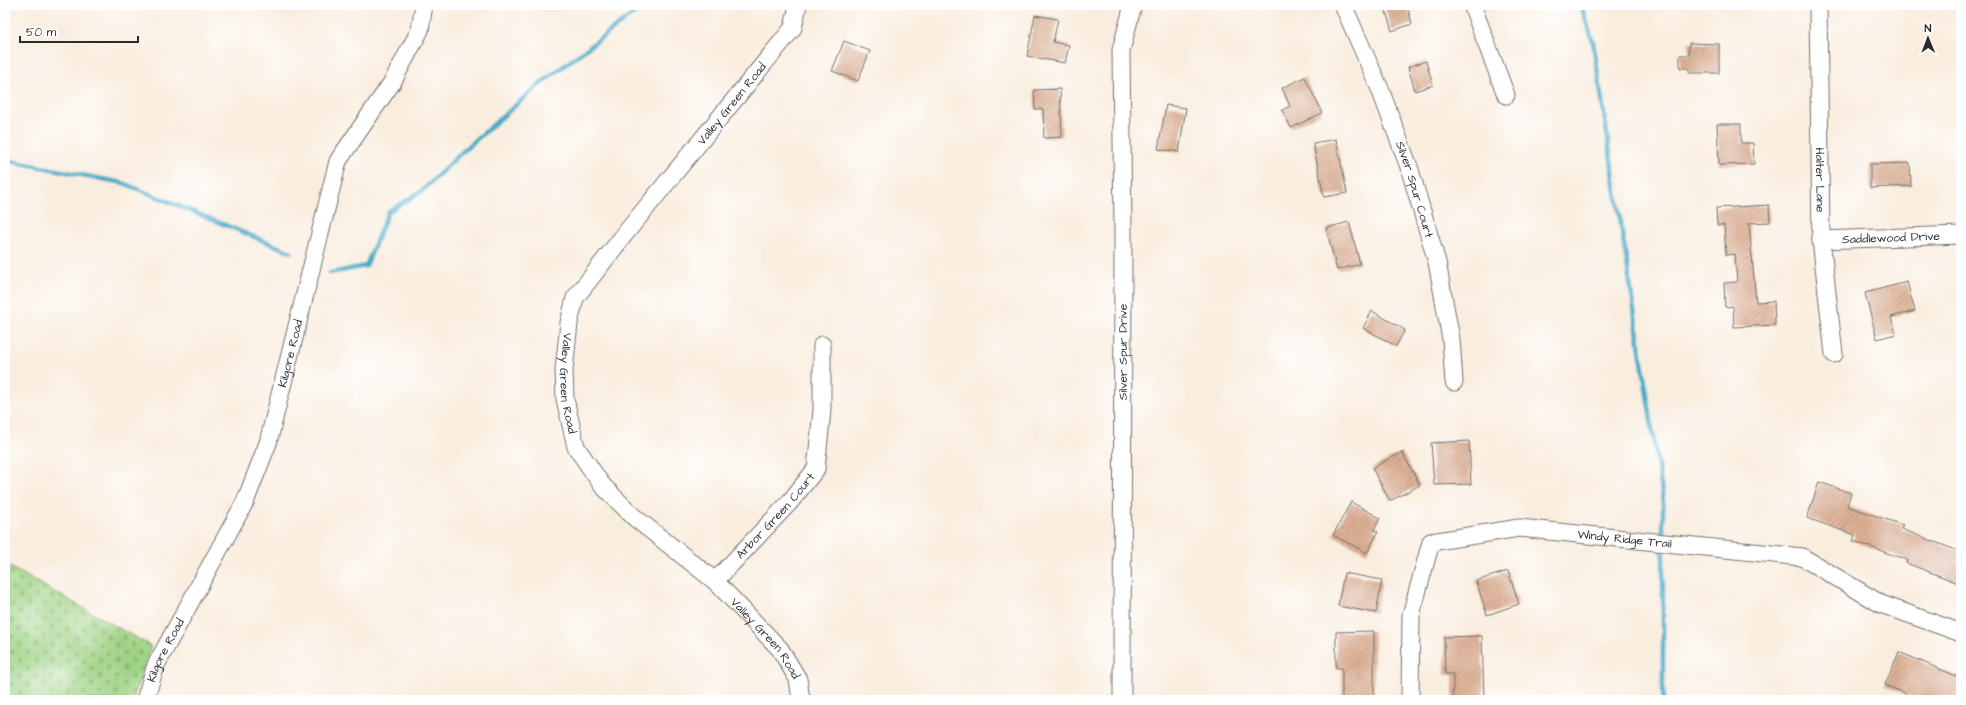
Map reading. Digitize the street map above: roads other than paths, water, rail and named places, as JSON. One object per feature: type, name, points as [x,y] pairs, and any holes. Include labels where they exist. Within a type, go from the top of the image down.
[{"type":"street","name":"Kilgore Road","points":[[145,700],[156,665],[245,502],[268,443],[338,161],[393,81],[420,30],[424,5]]},
{"type":"street","name":"Valley Green Road","points":[[798,5],[793,28],[628,230],[575,298],[569,323],[564,370],[565,399],[576,446],[602,485],[634,517],[715,581],[780,649],[798,679],[801,700]]},
{"type":"street","name":"Silver Spur Drive","points":[[1122,700],[1123,233],[1121,50],[1133,5]]},
{"type":"street","name":"Silver Spur Court","points":[[1343,5],[1380,90],[1408,167],[1437,262],[1450,339],[1454,382]]},
{"type":"street","points":[[1472,5],[1506,95]]},
{"type":"street","name":"Halter Lane","points":[[1818,5],[1820,240],[1834,354]]},
{"type":"street","name":"Saddlewood Drive","points":[[1820,240],[1961,236]]},
{"type":"street","name":"Arbor Green Court","points":[[715,581],[788,503],[816,469],[822,410],[822,346]]},
{"type":"street","name":"Windy Ridge Trail","points":[[1410,700],[1411,615],[1431,542],[1519,528],[1802,557],[1881,604],[1961,633]]},
{"type":"waterway","points":[[330,273],[366,266],[388,212],[423,190],[462,152],[541,83],[633,14],[652,5]]},
{"type":"waterway","points":[[1581,5],[1593,42],[1663,499],[1663,700]]},
{"type":"waterway","points":[[5,160],[123,183],[291,252]]}]
